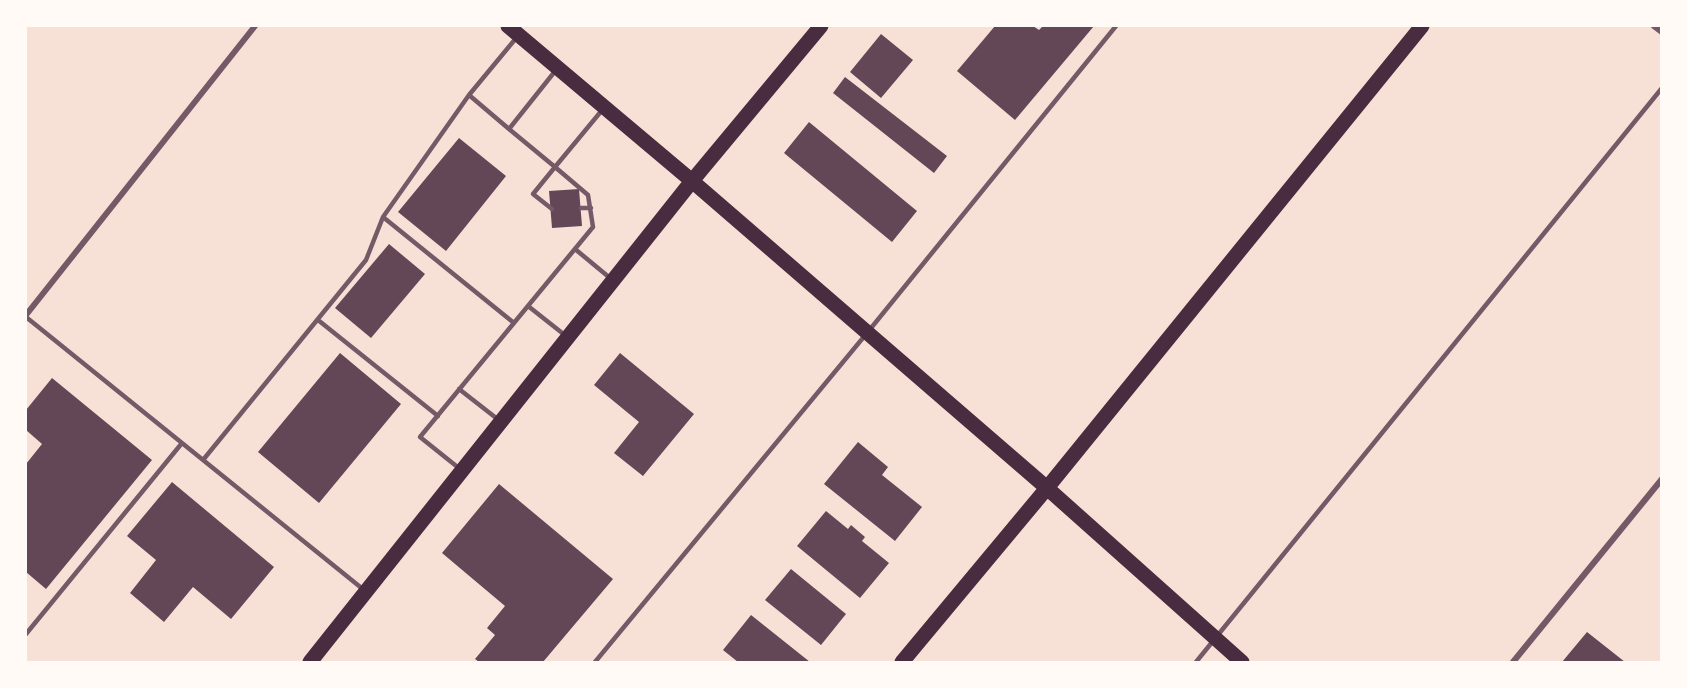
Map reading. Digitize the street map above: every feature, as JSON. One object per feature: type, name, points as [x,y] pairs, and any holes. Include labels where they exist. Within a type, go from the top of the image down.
[{"type":"main road","points":[[310,663],[692,181],[821,26]]},
{"type":"main road","points":[[902,663],[1422,26]]},
{"type":"main road","points":[[513,30],[692,181],[1047,488],[1242,663]]},
{"type":"street","points":[[26,316],[255,26]]},
{"type":"street","points":[[1654,26],[1662,32]]},
{"type":"street","points":[[1513,663],[1662,479]]},
{"type":"lane","points":[[596,663],[1116,26]]},
{"type":"lane","points":[[203,460],[366,260],[382,217],[513,30]]},
{"type":"lane","points":[[509,129],[558,68]]},
{"type":"lane","points":[[1196,663],[1662,88]]},
{"type":"lane","points":[[462,471],[420,437],[593,227],[588,195],[469,95]]},
{"type":"lane","points":[[552,209],[533,194],[605,107]]},
{"type":"lane","points":[[581,208],[591,208]]},
{"type":"lane","points":[[382,217],[514,323]]},
{"type":"lane","points":[[575,249],[613,280]]},
{"type":"lane","points":[[528,306],[568,338]]},
{"type":"lane","points":[[26,316],[367,591]]},
{"type":"lane","points":[[318,320],[438,416]]},
{"type":"lane","points":[[459,389],[501,422]]},
{"type":"lane","points":[[26,634],[182,443]]},
{"type":"building","points":[[995,26],[1033,26],[1039,30],[1043,26],[1094,26],[1015,120],[957,71]]},
{"type":"building","points":[[881,34],[913,60],[881,98],[850,72]]},
{"type":"building","points":[[845,77],[947,156],[934,173],[833,93]]},
{"type":"building","points":[[809,122],[917,211],[892,242],[784,153]]},
{"type":"building","points":[[459,138],[506,176],[446,251],[398,212]]},
{"type":"building","points":[[579,189],[582,226],[552,228],[549,191]]},
{"type":"building","points":[[389,244],[425,274],[371,338],[335,308]]},
{"type":"building","points":[[340,353],[401,404],[319,503],[258,452]]},
{"type":"building","points":[[620,353],[694,414],[643,476],[614,453],[639,422],[594,385]]},
{"type":"building","points":[[52,378],[152,460],[46,589],[26,572],[26,464],[42,444],[26,430],[26,410]]},
{"type":"building","points":[[858,442],[888,467],[882,475],[922,507],[895,541],[824,484]]},
{"type":"building","points":[[172,482],[274,567],[231,619],[193,587],[164,622],[130,593],[156,560],[127,536]]},
{"type":"building","points":[[499,484],[613,579],[543,662],[479,662],[475,659],[495,635],[487,628],[505,606],[442,553]]},
{"type":"building","points":[[826,511],[848,529],[851,525],[865,537],[862,541],[889,563],[860,598],[797,546]]},
{"type":"building","points":[[791,569],[846,614],[821,645],[765,600]]},
{"type":"building","points":[[751,615],[810,662],[738,662],[723,650]]},
{"type":"building","points":[[1587,632],[1625,662],[1562,662]]}]
